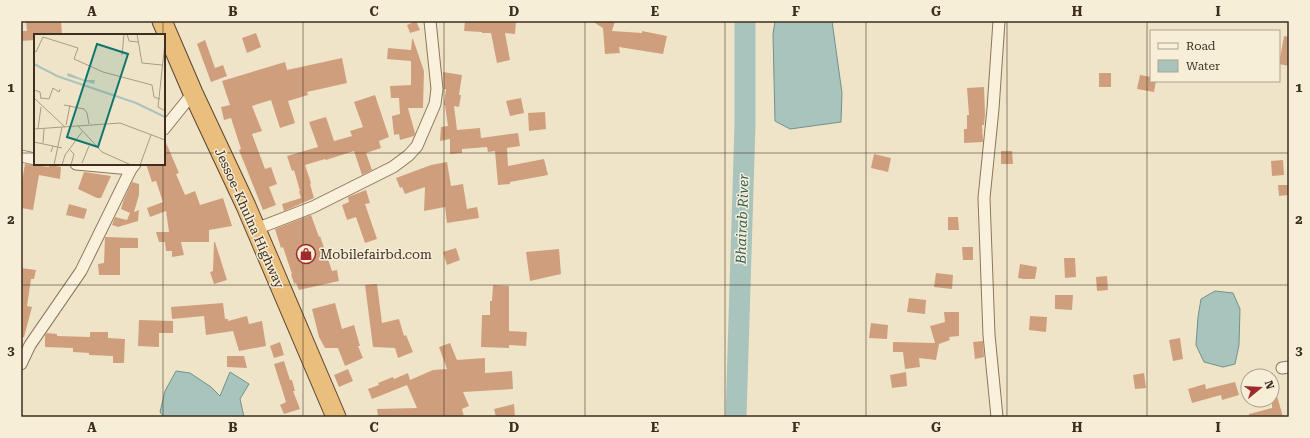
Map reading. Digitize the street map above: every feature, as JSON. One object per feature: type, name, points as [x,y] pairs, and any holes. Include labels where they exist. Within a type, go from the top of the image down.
[{"type":"highway","name":"Jessoe-Khulna Highway","points":[[162,21],[193,93],[256,230],[336,417]]},
{"type":"street","points":[[256,230],[313,207],[393,167],[409,155],[417,146],[435,104],[437,89],[430,21]]},
{"type":"street","points":[[997,417],[989,335],[984,198],[993,109],[998,21]]},
{"type":"street","points":[[165,127],[193,93]]},
{"type":"street","points":[[21,156],[34,159]]},
{"type":"street","points":[[21,364],[30,345],[81,271],[133,166],[104,165]]},
{"type":"water","points":[[775,21],[832,21],[842,93],[841,122],[790,129],[775,121],[773,34]]},
{"type":"water","points":[[1215,291],[1233,293],[1240,309],[1239,345],[1235,364],[1223,367],[1204,362],[1196,345],[1201,299]]},
{"type":"water","points":[[176,371],[190,373],[211,387],[220,396],[230,372],[249,384],[240,399],[244,417],[164,417],[160,412],[165,391]]},
{"type":"building","points":[[26,21],[61,21],[62,34],[34,34],[34,40],[21,41],[21,31],[27,31]]},
{"type":"building","points":[[416,21],[420,30],[410,33],[407,25]]},
{"type":"building","points":[[465,21],[516,21],[515,34],[505,33],[510,60],[497,63],[491,33],[464,31]]},
{"type":"building","points":[[592,21],[615,21],[612,31],[642,33],[642,31],[667,36],[663,54],[619,47],[620,53],[605,54],[603,28]]},
{"type":"building","points":[[256,33],[261,47],[247,53],[242,38]]},
{"type":"building","points":[[1284,36],[1289,37],[1289,66],[1280,64]]},
{"type":"building","points":[[412,39],[424,71],[423,108],[408,108],[415,133],[414,136],[400,140],[399,134],[394,135],[392,116],[400,114],[399,98],[391,98],[390,86],[411,85],[411,61],[387,59],[388,48],[411,50]]},
{"type":"building","points":[[205,40],[215,68],[223,65],[227,76],[211,82],[197,44]]},
{"type":"building","points":[[342,58],[347,83],[307,92],[308,95],[288,101],[295,123],[280,128],[271,100],[252,106],[262,131],[252,134],[265,169],[271,167],[277,184],[269,187],[276,205],[263,210],[239,150],[241,149],[231,118],[224,120],[221,107],[230,105],[222,81],[285,62],[287,70]]},
{"type":"building","points":[[443,72],[462,75],[459,107],[454,106],[457,130],[480,128],[481,138],[518,133],[520,146],[507,148],[508,166],[544,159],[548,175],[510,182],[510,184],[498,185],[495,151],[488,152],[487,147],[462,149],[462,153],[450,154],[450,139],[440,141],[441,127],[448,126],[444,105],[446,89],[444,89]]},
{"type":"building","points":[[1099,73],[1111,73],[1111,87],[1099,87]]},
{"type":"building","points":[[1140,75],[1150,77],[1150,82],[1156,82],[1154,92],[1137,89]]},
{"type":"building","points":[[984,87],[985,115],[984,125],[982,125],[983,142],[964,143],[964,129],[967,129],[967,115],[969,115],[967,88]]},
{"type":"building","points":[[375,95],[389,137],[379,141],[381,148],[366,153],[372,170],[362,175],[354,151],[305,165],[314,198],[284,211],[282,204],[301,198],[294,170],[292,171],[287,156],[318,147],[309,122],[326,117],[334,141],[352,136],[350,131],[363,127],[354,102]]},
{"type":"building","points":[[521,98],[524,113],[510,116],[506,101]]},
{"type":"building","points":[[545,112],[546,129],[529,131],[528,113]]},
{"type":"building","points":[[165,140],[179,173],[176,174],[185,195],[195,191],[200,205],[223,198],[232,226],[209,230],[209,242],[181,242],[184,255],[172,257],[172,251],[166,251],[165,242],[159,242],[156,232],[169,232],[166,211],[150,217],[147,208],[163,202],[156,181],[152,182],[146,165],[165,165]]},
{"type":"building","points":[[1001,151],[1012,151],[1013,164],[1001,164]]},
{"type":"building","points":[[874,154],[891,158],[888,172],[871,168]]},
{"type":"building","points":[[1283,160],[1284,175],[1272,176],[1271,161]]},
{"type":"building","points":[[447,162],[451,186],[463,184],[467,209],[477,207],[479,218],[447,223],[445,207],[424,211],[425,187],[405,194],[402,187],[400,188],[396,178],[431,165]]},
{"type":"building","points":[[25,164],[61,167],[60,179],[39,175],[33,210],[21,208],[21,187]]},
{"type":"building","points":[[84,172],[111,176],[101,198],[97,198],[78,189]]},
{"type":"building","points":[[132,182],[139,184],[139,195],[134,212],[139,210],[138,221],[118,227],[112,225],[115,217],[127,220],[130,213],[121,209]]},
{"type":"building","points":[[1278,185],[1288,185],[1289,195],[1279,196]]},
{"type":"building","points":[[366,190],[370,203],[365,204],[377,239],[365,243],[356,217],[347,220],[342,205],[349,202],[348,197]]},
{"type":"building","points":[[69,204],[87,209],[84,219],[66,215]]},
{"type":"building","points":[[311,215],[332,271],[337,270],[339,281],[299,290],[296,283],[294,284],[283,247],[281,248],[275,229]]},
{"type":"building","points":[[948,217],[958,217],[959,230],[948,230]]},
{"type":"building","points":[[105,237],[138,238],[138,248],[120,248],[120,275],[99,275],[98,264],[104,263]]},
{"type":"building","points":[[214,242],[227,280],[214,284],[210,272],[213,271]]},
{"type":"building","points":[[962,247],[973,247],[973,260],[963,260]]},
{"type":"building","points":[[456,248],[460,260],[447,265],[443,252]]},
{"type":"building","points":[[559,249],[561,274],[530,281],[526,252]]},
{"type":"building","points":[[1064,258],[1075,258],[1076,277],[1065,278]]},
{"type":"building","points":[[1020,264],[1037,267],[1035,279],[1018,278]]},
{"type":"building","points":[[21,268],[36,270],[34,279],[31,279],[27,306],[32,307],[24,337],[21,337]]},
{"type":"building","points":[[936,273],[953,275],[952,289],[934,287]]},
{"type":"building","points":[[1107,276],[1108,290],[1097,291],[1096,277]]},
{"type":"building","points":[[377,284],[382,323],[399,319],[404,336],[406,335],[413,352],[398,358],[395,348],[373,347],[365,285]]},
{"type":"building","points":[[493,285],[509,286],[509,331],[527,332],[526,346],[509,345],[509,348],[481,347],[482,315],[490,315],[490,301],[492,301]]},
{"type":"building","points":[[1055,295],[1073,295],[1072,310],[1055,309]]},
{"type":"building","points":[[909,298],[926,300],[925,314],[907,312]]},
{"type":"building","points":[[223,303],[225,319],[228,319],[228,321],[247,316],[249,324],[262,321],[266,346],[239,351],[233,331],[206,335],[204,316],[172,319],[171,307]]},
{"type":"building","points":[[335,303],[342,329],[354,325],[360,346],[358,346],[363,358],[345,366],[338,348],[325,348],[319,337],[312,309]]},
{"type":"building","points":[[944,312],[959,312],[959,336],[949,337],[950,340],[939,344],[936,360],[919,358],[920,367],[905,369],[903,352],[893,352],[893,342],[935,343],[930,326],[945,322]]},
{"type":"building","points":[[1030,316],[1047,317],[1046,332],[1029,330]]},
{"type":"building","points":[[139,320],[173,321],[173,333],[159,333],[159,347],[138,346]]},
{"type":"building","points":[[871,323],[888,325],[887,339],[869,338]]},
{"type":"building","points":[[90,332],[108,332],[108,338],[125,339],[124,363],[113,363],[113,356],[89,355],[89,353],[73,352],[73,348],[45,347],[45,335],[47,333],[57,334],[57,336],[90,337]]},
{"type":"building","points":[[1180,338],[1183,359],[1173,361],[1169,340]]},
{"type":"building","points":[[983,341],[984,357],[975,359],[973,342]]},
{"type":"building","points":[[280,342],[284,355],[274,358],[270,346]]},
{"type":"building","points":[[450,343],[457,360],[485,358],[485,373],[512,371],[513,389],[463,392],[469,406],[462,409],[464,417],[378,417],[377,409],[417,408],[407,385],[372,399],[368,389],[393,377],[394,379],[408,373],[410,380],[433,370],[447,369],[439,347]]},
{"type":"building","points":[[227,356],[244,356],[247,368],[227,367]]},
{"type":"building","points":[[284,361],[290,380],[292,380],[295,391],[293,391],[300,409],[284,414],[280,405],[286,402],[274,364]]},
{"type":"building","points":[[348,369],[353,381],[339,387],[334,375]]},
{"type":"building","points":[[906,372],[907,386],[892,388],[890,375]]},
{"type":"building","points":[[1144,373],[1146,388],[1135,389],[1133,375]]},
{"type":"building","points":[[1235,382],[1239,395],[1222,400],[1221,395],[1192,403],[1188,389],[1205,384],[1206,389]]},
{"type":"building","points":[[514,404],[515,417],[496,417],[494,409]]},
{"type":"building","points":[[1280,406],[1283,417],[1249,417],[1249,414],[1272,408],[1280,408]]},
{"type":"waterway","name":"Bhairab River","points":[[736,417],[745,124],[745,21]]},
{"type":"place","name":"Mobilefairbd.com","points":[[306,254]]}]
